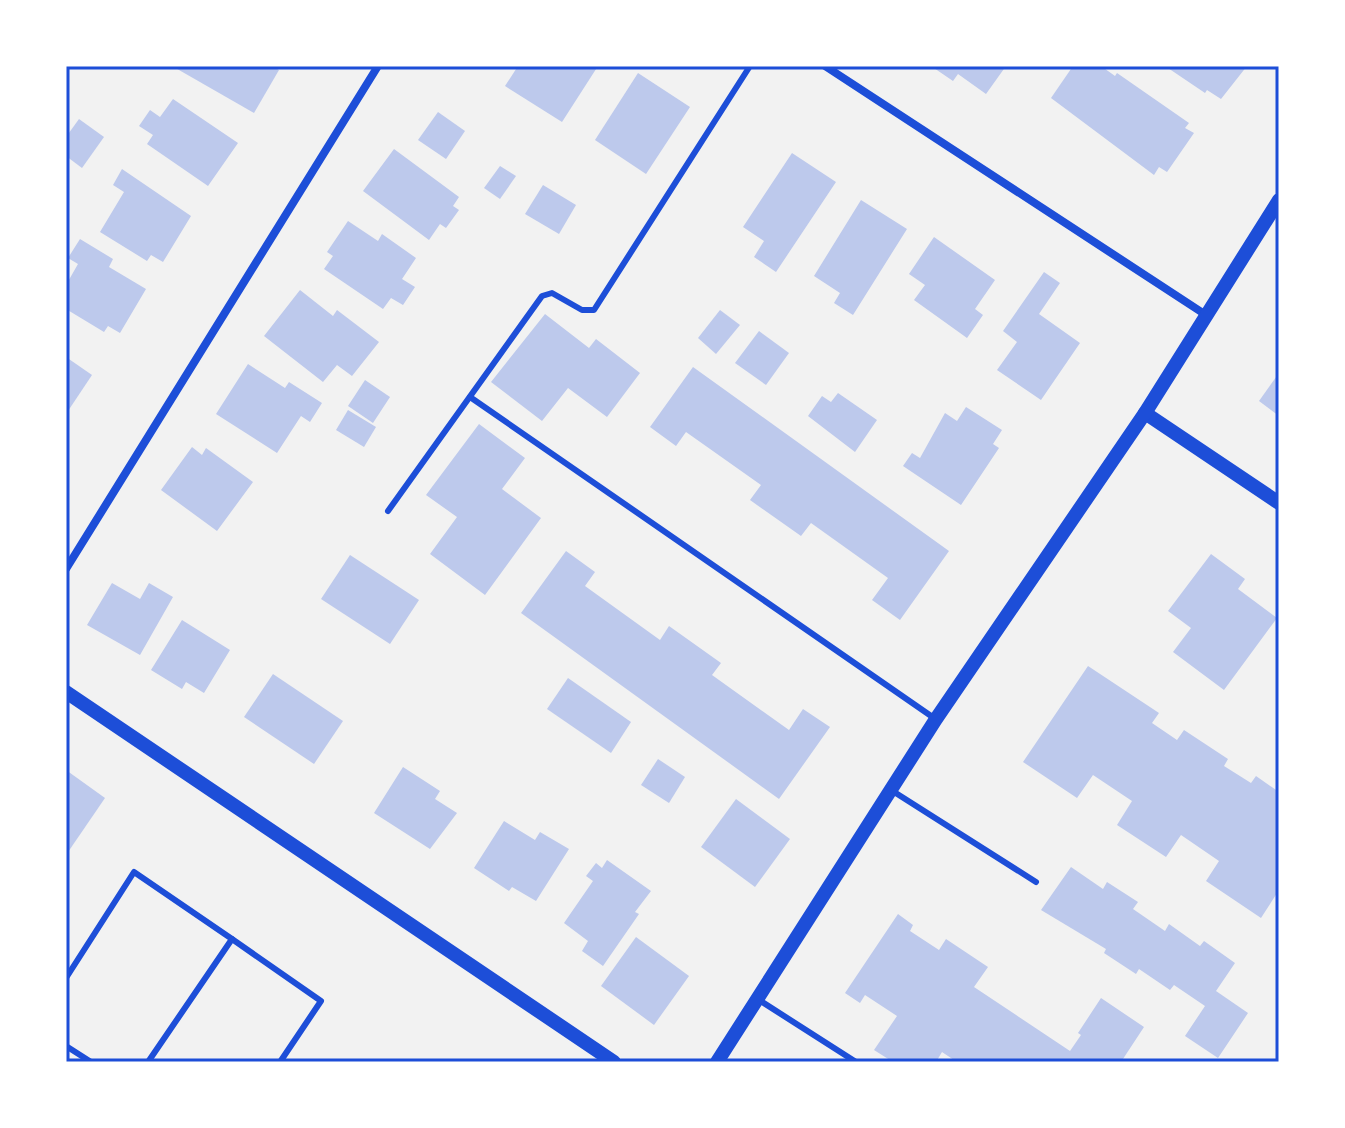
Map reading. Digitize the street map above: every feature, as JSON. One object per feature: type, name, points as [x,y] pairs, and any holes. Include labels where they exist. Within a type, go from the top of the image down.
[{"type":"street","points":[[66,569],[378,66]]},
{"type":"street","points":[[825,66],[1206,315]]},
{"type":"street","points":[[717,1062],[936,719],[1145,413],[1279,200]]},
{"type":"street","points":[[1145,413],[1279,503]]},
{"type":"street","points":[[66,692],[614,1062]]},
{"type":"lane","points":[[388,511],[542,296],[552,293],[582,310],[594,310],[750,66]]},
{"type":"lane","points":[[470,397],[936,719]]},
{"type":"lane","points":[[891,790],[1036,882]]},
{"type":"lane","points":[[66,978],[134,872],[321,1001],[280,1062]]},
{"type":"lane","points":[[148,1062],[232,939]]},
{"type":"lane","points":[[759,1000],[856,1062]]},
{"type":"lane","points":[[66,1046],[91,1062]]},
{"type":"building","points":[[172,66],[272,66],[279,70],[254,113]]},
{"type":"building","points":[[518,66],[598,66],[562,122],[505,86]]},
{"type":"building","points":[[931,66],[1006,66],[986,94],[958,74],[953,81]]},
{"type":"building","points":[[1073,66],[1101,66],[1115,76],[1117,73],[1189,123],[1185,128],[1194,133],[1167,172],[1159,167],[1154,175],[1051,98]]},
{"type":"building","points":[[1165,66],[1247,66],[1221,99],[1207,90],[1205,93]]},
{"type":"building","points":[[638,73],[690,107],[646,174],[595,140]]},
{"type":"building","points":[[173,99],[238,143],[208,186],[147,144],[153,135],[139,126],[150,110],[160,117]]},
{"type":"building","points":[[438,112],[465,131],[446,159],[418,140]]},
{"type":"building","points":[[79,119],[104,137],[82,168],[66,156],[66,137]]},
{"type":"building","points":[[394,149],[459,197],[453,206],[459,210],[446,228],[440,224],[429,240],[363,191]]},
{"type":"building","points":[[792,153],[836,182],[776,272],[754,257],[764,241],[743,227]]},
{"type":"building","points":[[500,166],[516,176],[500,199],[484,188]]},
{"type":"building","points":[[122,169],[191,216],[163,262],[151,255],[147,261],[100,232],[124,192],[113,185]]},
{"type":"building","points":[[543,185],[576,205],[559,234],[525,214]]},
{"type":"building","points":[[861,200],[907,229],[853,315],[834,303],[840,293],[814,276]]},
{"type":"building","points":[[348,221],[378,241],[382,234],[416,258],[402,279],[415,287],[403,305],[391,298],[383,309],[324,269],[333,256],[327,252]]},
{"type":"building","points":[[934,237],[995,280],[975,309],[983,315],[967,338],[914,300],[925,285],[909,274]]},
{"type":"building","points":[[80,239],[113,259],[109,267],[146,289],[120,333],[108,326],[104,332],[66,309],[66,285],[78,264],[68,258]]},
{"type":"building","points":[[1044,272],[1060,283],[1039,314],[1080,343],[1041,400],[997,370],[1017,342],[1003,331]]},
{"type":"building","points":[[300,290],[333,316],[337,310],[379,342],[352,376],[337,365],[323,382],[264,336]]},
{"type":"building","points":[[720,310],[740,325],[716,354],[698,338]]},
{"type":"building","points":[[545,314],[589,348],[596,339],[640,373],[607,417],[568,388],[542,421],[491,382]]},
{"type":"building","points":[[759,331],[789,353],[766,385],[735,363]]},
{"type":"building","points":[[66,357],[92,375],[66,414]]},
{"type":"building","points":[[248,364],[285,388],[289,382],[322,403],[310,422],[301,416],[277,453],[216,414]]},
{"type":"building","points":[[693,367],[949,551],[900,620],[872,600],[888,578],[811,523],[801,536],[750,500],[761,485],[686,432],[676,446],[650,427]]},
{"type":"building","points":[[1279,373],[1279,416],[1259,401]]},
{"type":"building","points":[[365,380],[390,397],[373,423],[348,406]]},
{"type":"building","points":[[838,393],[877,420],[855,452],[808,416],[822,396],[831,402]]},
{"type":"building","points":[[966,407],[1002,430],[993,444],[999,448],[961,505],[903,466],[912,453],[920,458],[945,413],[957,421]]},
{"type":"building","points":[[348,410],[376,427],[364,447],[336,430]]},
{"type":"building","points":[[479,424],[525,458],[502,489],[541,518],[485,595],[430,554],[457,517],[426,495]]},
{"type":"building","points":[[192,447],[202,455],[206,448],[253,482],[217,531],[161,490]]},
{"type":"building","points":[[566,551],[595,572],[585,586],[660,640],[669,626],[721,663],[712,675],[789,730],[803,709],[830,727],[779,799],[521,613]]},
{"type":"building","points":[[1211,554],[1245,579],[1238,589],[1277,618],[1224,690],[1173,652],[1191,628],[1168,611]]},
{"type":"building","points":[[350,555],[419,600],[390,644],[321,599]]},
{"type":"building","points":[[112,583],[140,599],[149,583],[173,597],[140,655],[87,625]]},
{"type":"building","points":[[182,620],[230,650],[204,693],[186,682],[182,689],[151,670]]},
{"type":"building","points":[[1088,666],[1159,713],[1152,723],[1177,740],[1184,730],[1228,759],[1224,766],[1251,783],[1256,776],[1279,792],[1279,890],[1261,918],[1206,881],[1219,861],[1181,835],[1166,857],[1117,825],[1132,801],[1093,775],[1077,798],[1023,762]]},
{"type":"building","points":[[273,674],[343,721],[314,764],[244,717]]},
{"type":"building","points":[[568,678],[631,722],[611,753],[547,709]]},
{"type":"building","points":[[658,759],[685,777],[669,803],[641,785]]},
{"type":"building","points":[[403,767],[440,791],[435,799],[457,813],[430,849],[374,813]]},
{"type":"building","points":[[66,770],[105,798],[66,855]]},
{"type":"building","points":[[736,799],[790,839],[755,887],[701,847]]},
{"type":"building","points":[[504,821],[535,840],[540,832],[569,849],[536,901],[512,887],[509,891],[474,868]]},
{"type":"building","points":[[607,860],[651,891],[603,966],[582,951],[588,941],[564,923],[593,881],[586,876],[596,863],[602,868]]},
{"type":"building","points":[[1071,867],[1103,889],[1107,882],[1138,902],[1133,909],[1165,931],[1169,924],[1200,946],[1204,941],[1235,963],[1216,991],[1248,1013],[1218,1058],[1185,1036],[1205,1006],[1174,985],[1170,990],[1139,969],[1136,974],[1104,953],[1106,949],[1041,910]]},
{"type":"building","points":[[898,914],[913,925],[910,931],[939,950],[946,939],[988,967],[974,987],[1070,1051],[1101,998],[1144,1027],[1121,1062],[957,1062],[942,1052],[936,1062],[893,1062],[874,1050],[897,1016],[865,995],[860,1003],[845,993]]},
{"type":"building","points":[[636,937],[689,976],[654,1025],[601,986]]}]
